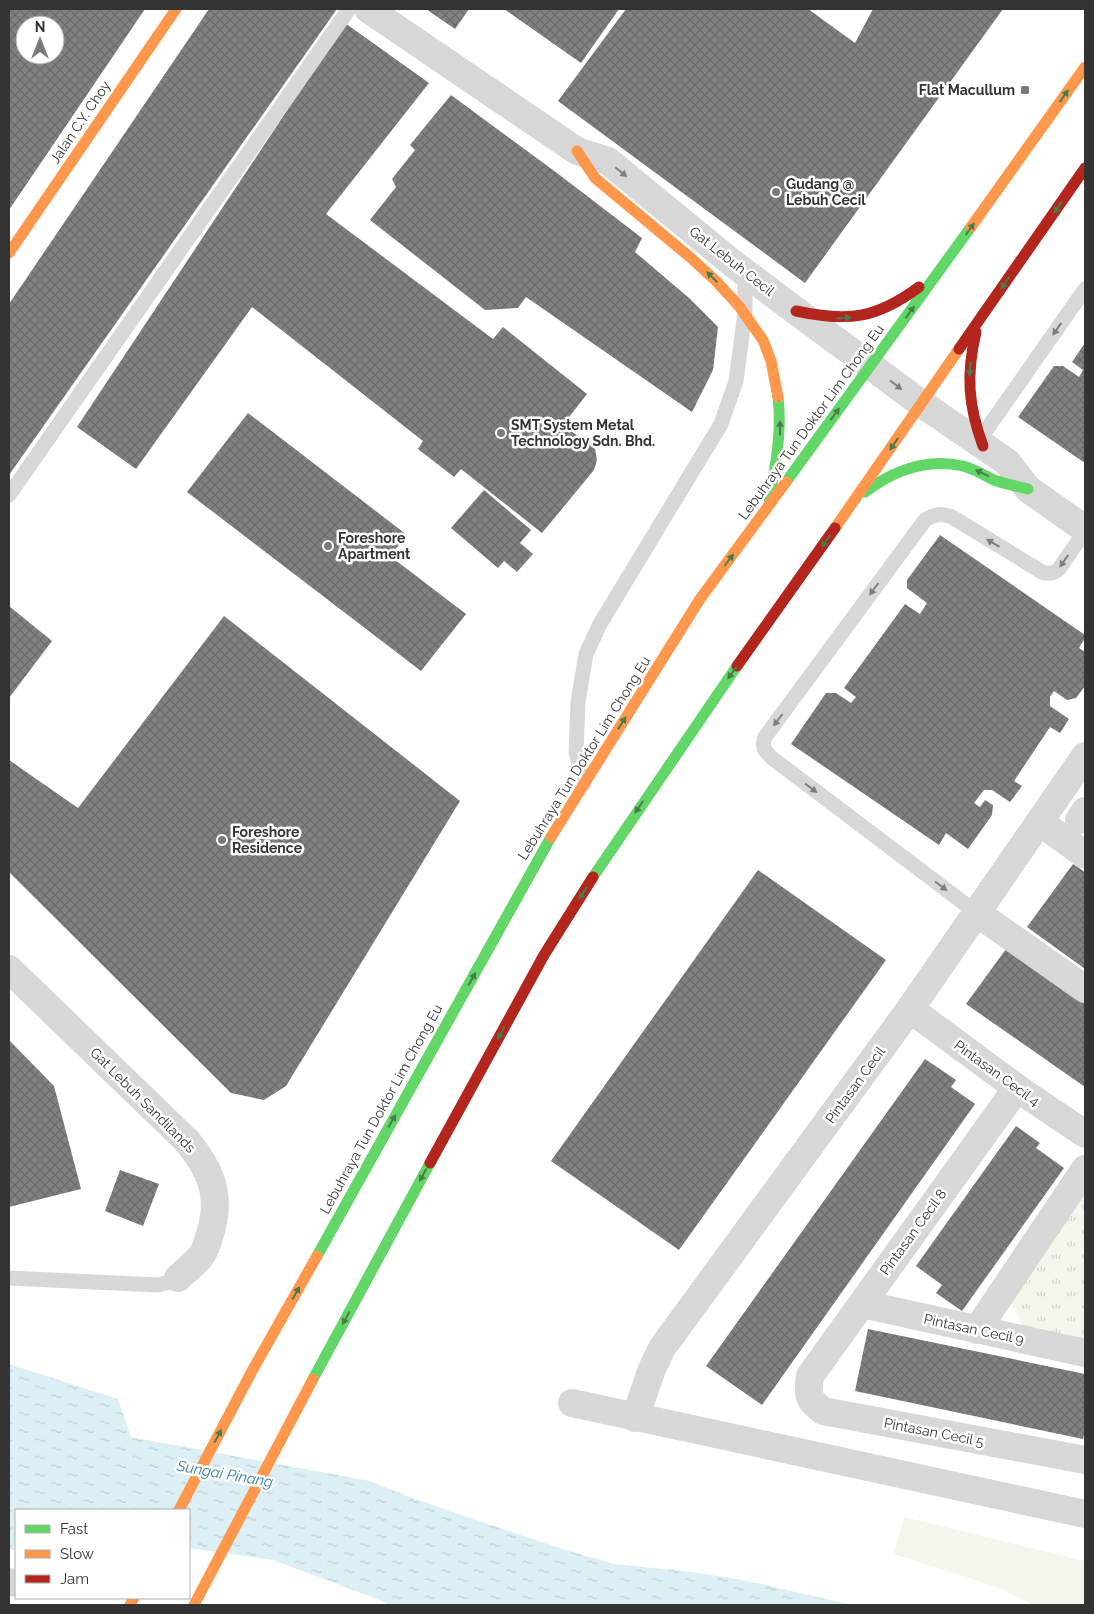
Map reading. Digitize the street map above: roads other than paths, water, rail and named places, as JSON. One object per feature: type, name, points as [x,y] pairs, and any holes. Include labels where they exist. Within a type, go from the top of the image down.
[{"type":"main road","name":"Jalan C.Y. Choy","points":[[9,253],[176,9]]},
{"type":"main road","name":"Lebuhraya Tun Doktor Lim Chong Eu","points":[[180,1509],[252,1371],[559,823],[700,600],[942,268],[1085,67]]},
{"type":"main road","points":[[577,151],[592,175],[718,282],[751,321],[762,339],[770,360],[779,400],[778,454],[766,510]]},
{"type":"main road","points":[[194,1605],[356,1299],[544,955],[609,852],[704,712],[922,404],[1085,168]]},
{"type":"main road","points":[[796,311],[835,318],[862,316],[892,306],[942,268]]},
{"type":"main road","points":[[979,321],[970,365],[969,392],[974,424],[982,442]]},
{"type":"main road","points":[[854,501],[891,475],[910,468],[932,464],[960,465],[997,480],[1028,489]]},
{"type":"street","name":"Gat Lebuh Cecil","points":[[368,9],[577,151],[608,161],[796,311],[922,404],[982,442],[1007,462],[1028,489],[1085,530]]},
{"type":"street","name":"Pintasan Cecil","points":[[634,1418],[662,1348],[910,1009],[1085,756]]},
{"type":"street","points":[[1040,822],[1085,855]]},
{"type":"street","points":[[977,913],[1085,989]]},
{"type":"street","name":"Gat Lebuh Sandilands","points":[[9,969],[187,1140],[201,1158],[212,1182],[215,1202],[214,1222],[202,1255],[178,1278]]},
{"type":"street","name":"Pintasan Cecil 4","points":[[910,1009],[1017,1088],[1085,1134]]},
{"type":"street","name":"Pintasan Cecil 8","points":[[810,1376],[1017,1088]]},
{"type":"street","points":[[977,1330],[1085,1169]]},
{"type":"street","name":"Pintasan Cecil 9","points":[[862,1304],[1085,1354]]},
{"type":"street","name":"Pintasan Cecil 5","points":[[810,1376],[808,1391],[812,1403],[823,1411],[1085,1460]]},
{"type":"street","points":[[572,1403],[634,1418],[1085,1514]]},
{"type":"lane","points":[[9,495],[349,9]]},
{"type":"lane","points":[[584,784],[576,752],[578,702],[586,654],[600,624],[721,424],[736,381],[744,313],[746,272]]},
{"type":"lane","points":[[982,442],[1085,289]]},
{"type":"lane","points":[[977,913],[772,758],[764,749],[763,743],[765,737],[925,520],[934,515],[944,514],[1048,574],[1054,573],[1059,569],[1085,530]]},
{"type":"lane","points":[[9,1278],[158,1286],[178,1278]]},
{"type":"water","name":"Sungai Pinang","points":[[9,1364],[118,1399],[131,1437],[370,1481],[458,1514],[614,1564],[693,1572],[748,1581],[852,1605],[389,1605],[273,1560],[190,1548],[190,1509],[15,1509],[15,1550],[9,1549]]},
{"type":"place","name":"Flat Macullum","points":[[1025,90]]},
{"type":"place","name":"Gudang @ Lebuh Cecil","points":[[776,192]]},
{"type":"place","name":"SMT System Metal Technology Sdn. Bhd.","points":[[501,433]]},
{"type":"place","name":"Foreshore Apartment","points":[[328,546]]},
{"type":"place","name":"Foreshore Residence","points":[[222,840]]}]
